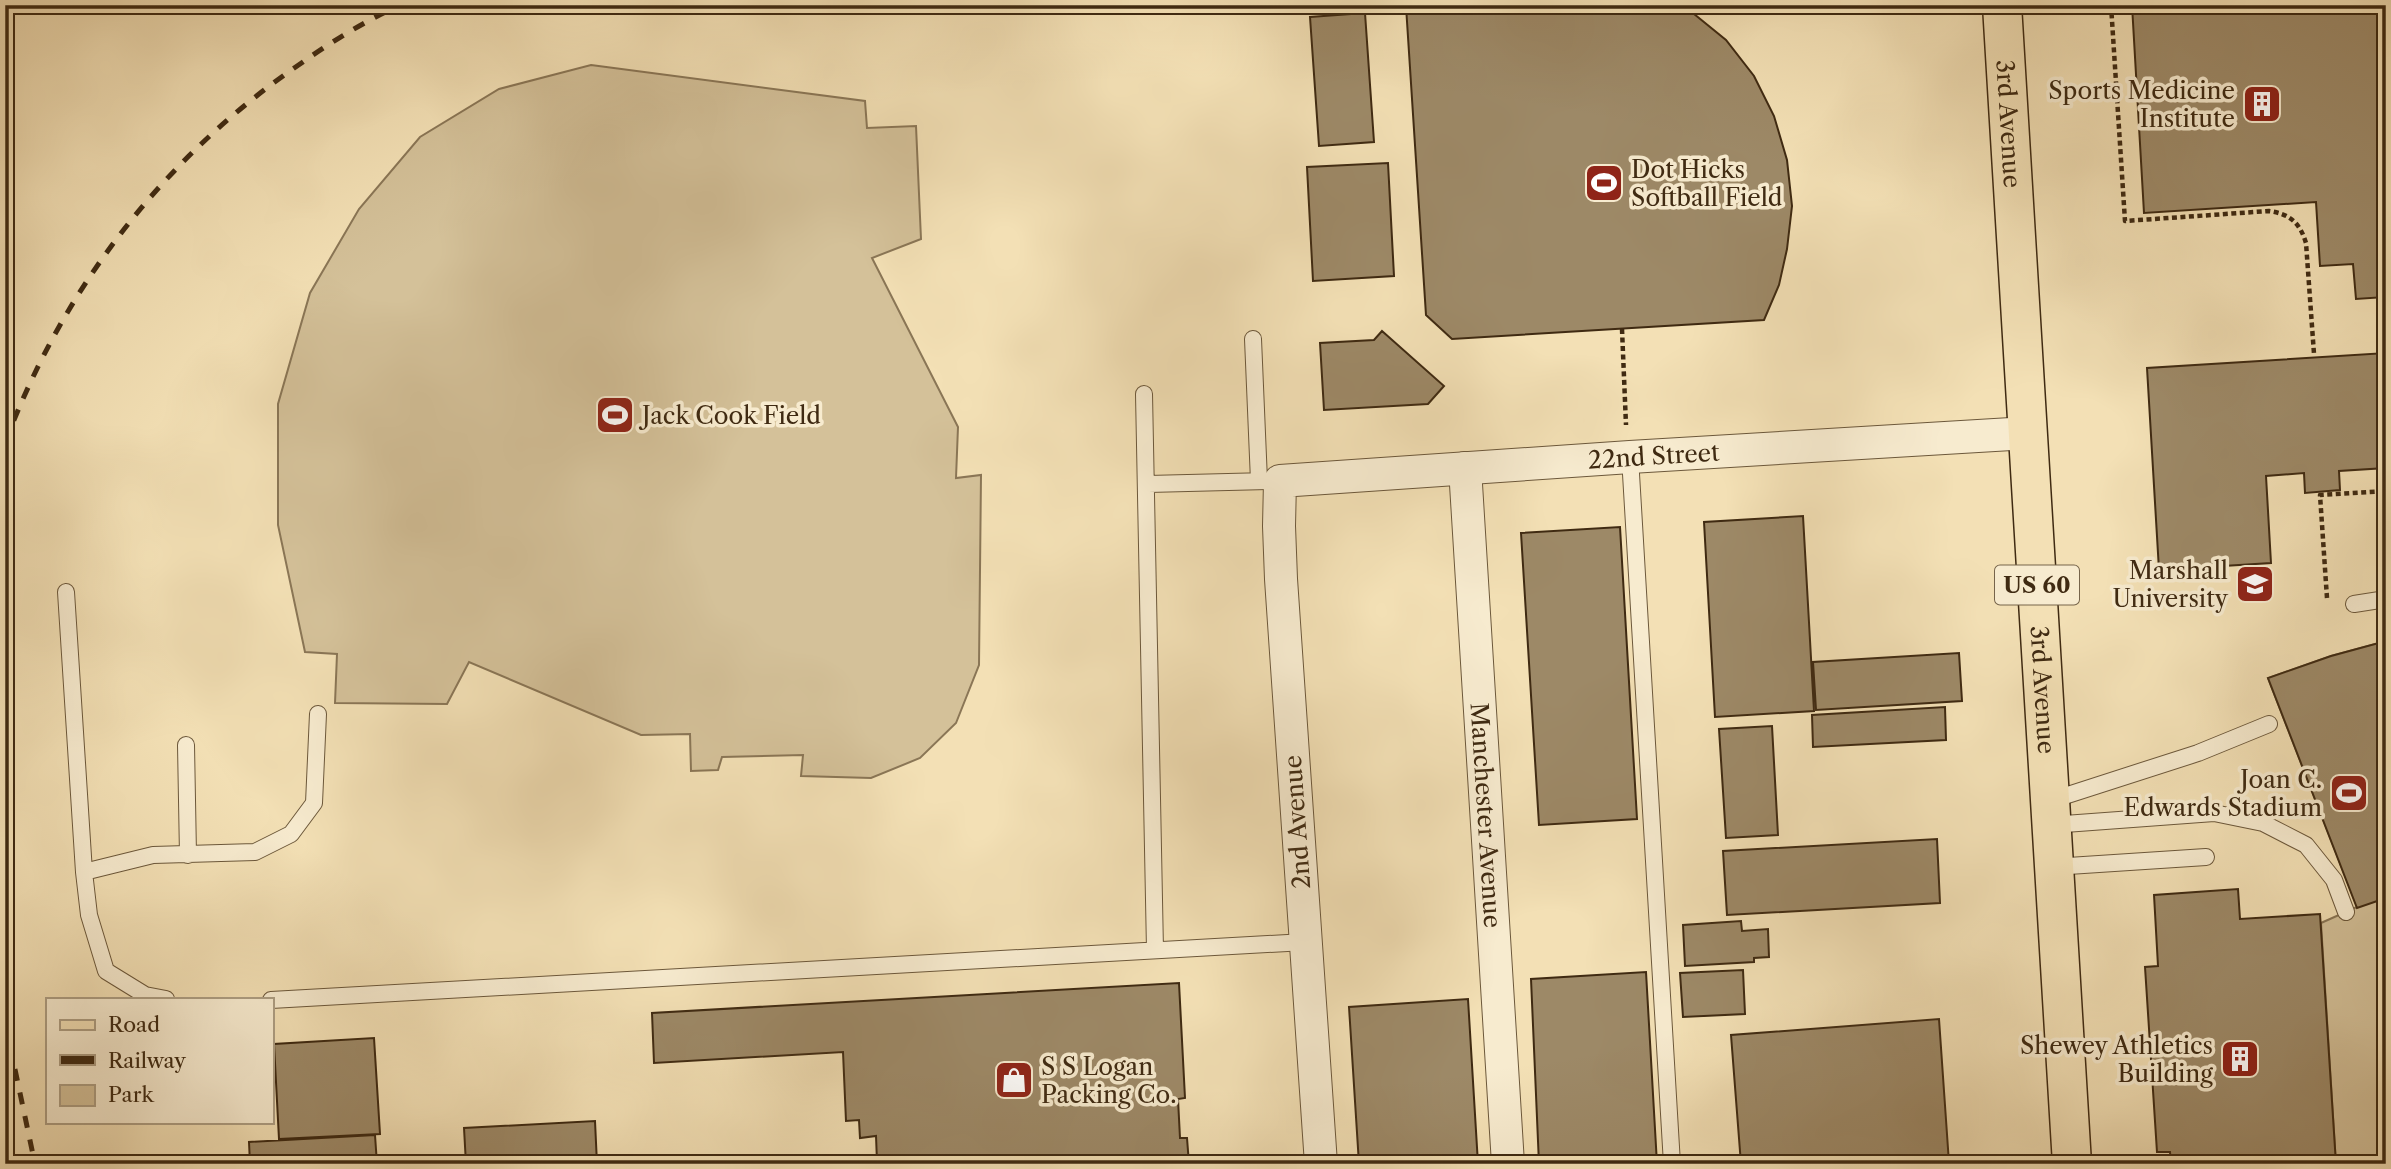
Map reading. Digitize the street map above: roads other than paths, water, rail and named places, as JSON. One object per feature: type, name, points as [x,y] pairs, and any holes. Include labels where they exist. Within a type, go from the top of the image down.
[{"type":"main road","name":"3rd Avenue","points":[[2001,5],[2072,1164]]},
{"type":"street","name":"22nd Street","points":[[1270,481],[1465,468],[1628,444],[2028,433]]},
{"type":"street","name":"Manchester Avenue","points":[[1465,468],[1508,1164]]},
{"type":"street","name":"2nd Avenue","points":[[1270,481],[1279,545],[1321,1164]]},
{"type":"lane","points":[[1148,484],[1270,481],[1253,340]]},
{"type":"lane","points":[[1144,394],[1156,950]]},
{"type":"lane","points":[[1628,444],[1672,1164]]},
{"type":"lane","points":[[66,592],[89,915],[106,971],[145,995],[161,998]]},
{"type":"lane","points":[[2354,604],[2386,599]]},
{"type":"lane","points":[[84,872],[153,855],[255,852],[290,834],[314,803],[317,714]]},
{"type":"lane","points":[[2050,813],[2269,724]]},
{"type":"lane","points":[[186,745],[188,855]]},
{"type":"lane","points":[[2050,813],[2214,813],[2263,823],[2306,845],[2334,880],[2346,912]]},
{"type":"lane","points":[[2053,867],[2206,857]]},
{"type":"lane","points":[[273,1000],[1305,942]]},
{"type":"railway","points":[[5,443],[56,331],[123,230],[162,184],[205,141],[251,101],[300,64],[336,40],[400,5]]},
{"type":"railway","points":[[5,1022],[35,1164]]},
{"type":"place","name":"Sports Medicine Institute","points":[[2262,104]]},
{"type":"place","name":"Dot Hicks Softball Field","points":[[1604,183]]},
{"type":"place","name":"Jack Cook Field","points":[[615,415]]},
{"type":"place","name":"Marshall University","points":[[2255,584]]},
{"type":"place","name":"Joan C. Edwards Stadium","points":[[2349,793]]},
{"type":"place","name":"Shewey Athletics Building","points":[[2240,1059]]},
{"type":"place","name":"S S Logan Packing Co.","points":[[1014,1080]]}]
